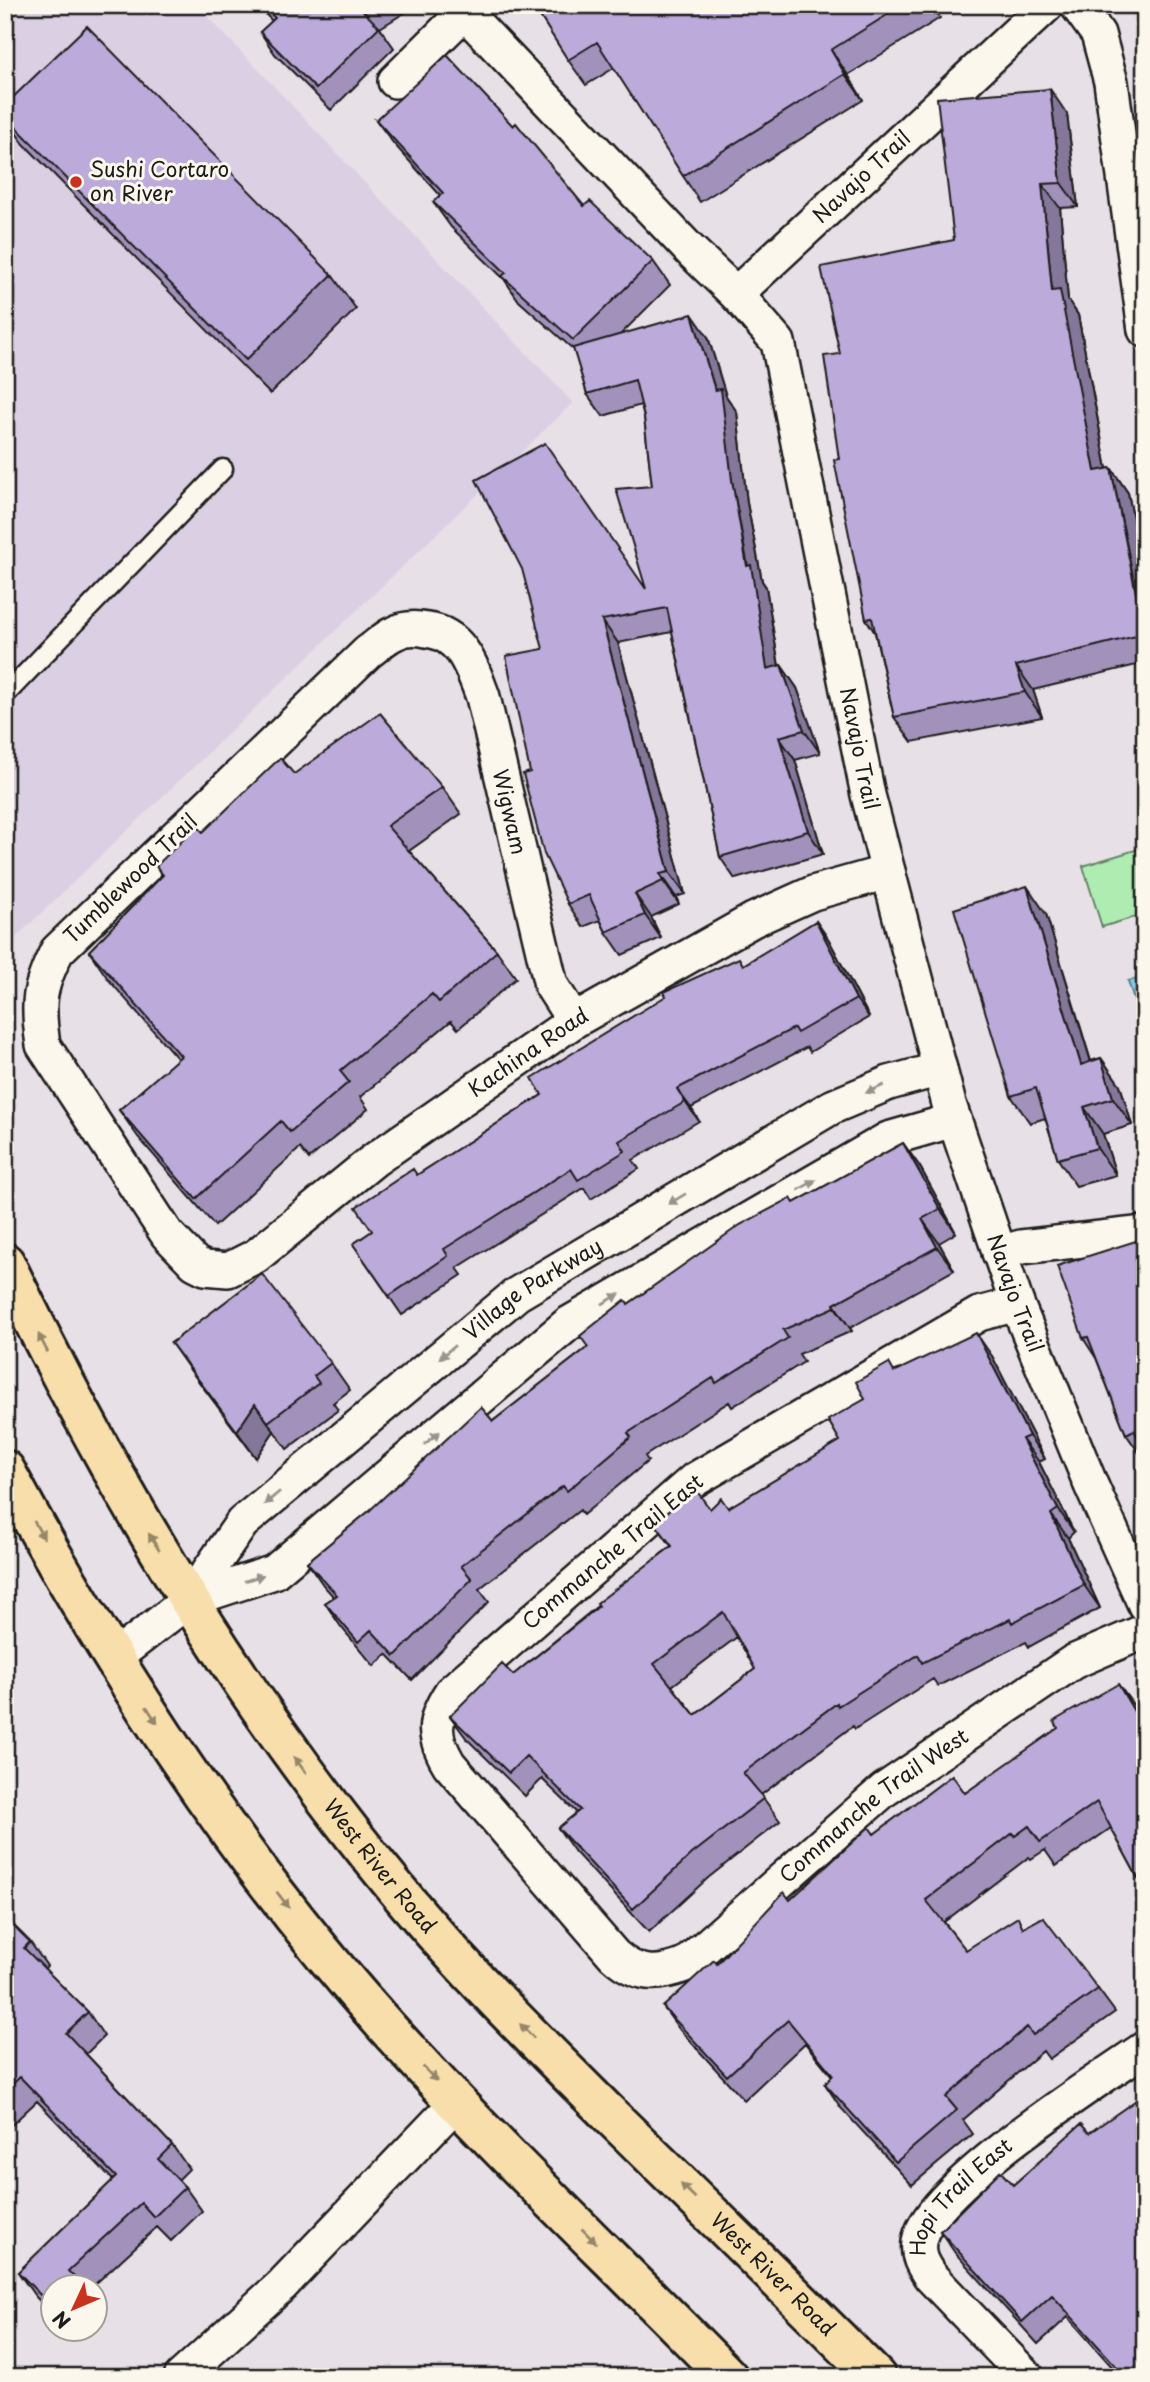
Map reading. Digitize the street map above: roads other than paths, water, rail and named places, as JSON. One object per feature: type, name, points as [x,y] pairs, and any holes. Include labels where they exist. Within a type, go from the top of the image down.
[{"type":"main road","name":"West River Road","points":[[5,1263],[83,1418],[132,1507],[189,1600],[271,1726],[401,1894],[530,2035],[876,2377]]},
{"type":"main road","points":[[5,1470],[114,1658],[177,1754],[266,1879],[381,2020],[457,2102],[728,2377]]},
{"type":"street","name":"Navajo Trail","points":[[1047,5],[736,294],[779,342],[868,794],[954,1120],[1017,1304],[1091,1485],[1145,1605]]},
{"type":"street","points":[[1077,5],[1098,34],[1111,82],[1145,330]]},
{"type":"street","points":[[396,81],[469,9],[691,251],[736,294]]},
{"type":"street","name":"Wigwam","points":[[418,628],[440,631],[456,643],[470,660],[483,697],[551,985],[573,1021]]},
{"type":"street","name":"Tumblewood Trail","points":[[195,1263],[167,1234],[43,1045],[39,1013],[41,981],[57,951],[368,652],[396,632],[418,628]]},
{"type":"street","name":"Kachina Road","points":[[195,1263],[205,1268],[228,1270],[257,1256],[374,1160],[573,1021],[753,920],[813,893],[888,872]]},
{"type":"street","name":"Village Parkway","points":[[114,1658],[189,1600],[240,1525],[517,1294],[832,1107],[889,1083],[940,1069]]},
{"type":"street","name":"Village Parkway","points":[[189,1600],[274,1572],[568,1324],[888,1139],[954,1120]]},
{"type":"street","points":[[999,1253],[1032,1245],[1145,1233]]},
{"type":"street","name":"Commanche Trail East","points":[[436,1741],[439,1710],[450,1692],[694,1480],[979,1314],[1017,1304]]},
{"type":"street","name":"Commanche Trail West","points":[[436,1741],[449,1764],[614,1955],[628,1968],[662,1974],[685,1965],[884,1790],[1073,1662],[1145,1631]]},
{"type":"street","name":"Hopi Trail East","points":[[1027,2377],[930,2276],[919,2259],[919,2240],[926,2223],[952,2194],[1005,2145],[1145,2048]]},
{"type":"street","points":[[181,2377],[282,2285],[457,2102]]},
{"type":"lane","points":[[5,695],[223,469]]},
{"type":"water","points":[[1145,977],[1145,1034],[1128,981]]},
{"type":"place","name":"Sushi Cortaro on River","points":[[76,182]]}]
